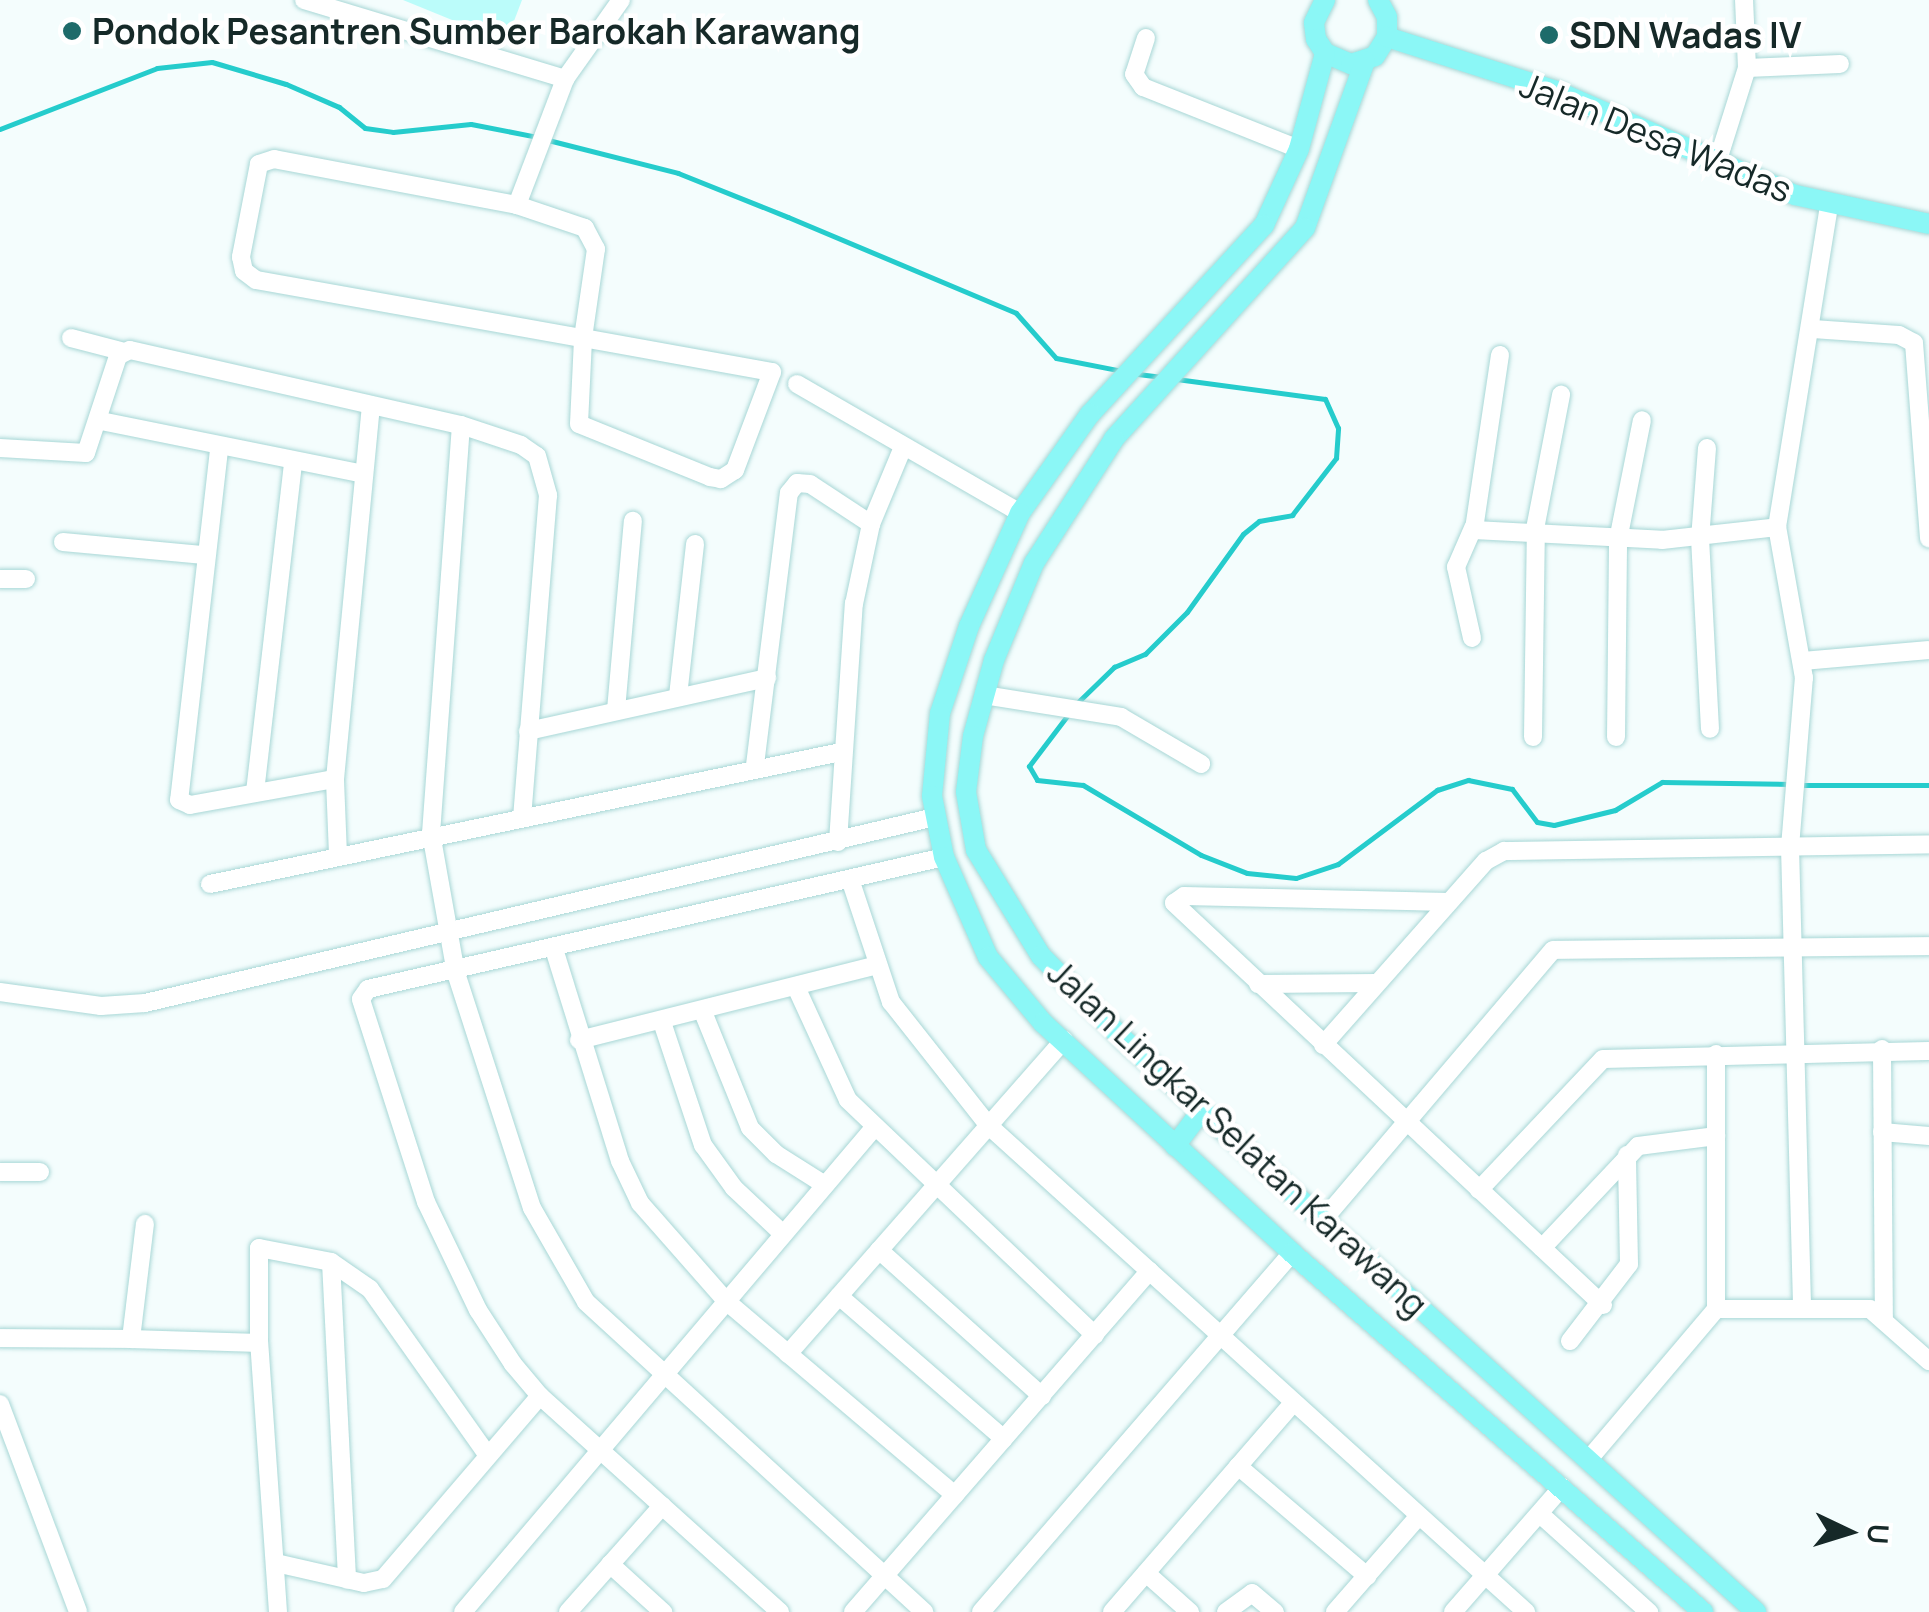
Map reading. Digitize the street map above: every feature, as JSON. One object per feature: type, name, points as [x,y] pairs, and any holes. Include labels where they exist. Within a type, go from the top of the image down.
[{"type":"main road","points":[[1317,2],[1314,23],[1325,53],[1338,61],[1365,61],[1387,37],[1388,17],[1378,0]]},
{"type":"main road","name":"Jalan Desa Wadas","points":[[1387,37],[1556,92],[1717,163],[1828,205],[1929,224]]},
{"type":"main road","name":"Jalan Lingkar Selatan Karawang","points":[[1325,53],[1300,149],[1264,225],[1118,381],[1020,513],[945,695],[935,818],[944,857],[988,957],[1064,1040],[1292,1253],[1699,1610]]},
{"type":"main road","name":"Jalan Lingkar Selatan Karawang","points":[[1365,61],[1305,228],[1160,387],[1064,507],[1034,563],[984,696],[966,792],[987,879],[1040,956],[1202,1110],[1756,1612]]},
{"type":"main road","points":[[1175,1146],[1202,1110]]},
{"type":"street","points":[[304,0],[565,79]]},
{"type":"street","points":[[517,205],[565,79],[621,0]]},
{"type":"street","points":[[1717,163],[1747,68],[1744,0]]},
{"type":"street","points":[[1146,38],[1134,74],[1143,87],[1300,149]]},
{"type":"street","points":[[1747,68],[1840,64]]},
{"type":"street","points":[[583,338],[266,285],[241,266],[256,173],[264,160],[517,205],[578,225],[594,237],[583,338],[578,420],[584,430],[721,479],[735,470],[772,372],[692,352],[583,338]]},
{"type":"street","points":[[1802,1305],[1790,799],[1803,661],[1777,528],[1813,329],[1828,205]]},
{"type":"street","points":[[1813,329],[1899,335],[1914,343],[1929,538]]},
{"type":"street","points":[[70,338],[461,425],[521,445],[545,474],[522,817]]},
{"type":"street","points":[[0,448],[82,455],[100,421],[121,351]]},
{"type":"street","points":[[1472,638],[1456,567],[1473,528],[1500,355]]},
{"type":"street","points":[[797,384],[1020,513]]},
{"type":"street","points":[[1533,738],[1535,534],[1561,395]]},
{"type":"street","points":[[338,855],[336,778],[371,406]]},
{"type":"street","points":[[1616,737],[1618,540],[1642,420]]},
{"type":"street","points":[[100,421],[219,450],[363,474]]},
{"type":"street","points":[[461,425],[431,833],[456,973],[548,1244],[586,1302],[924,1612]]},
{"type":"street","points":[[838,842],[840,752],[854,604],[870,524],[903,447]]},
{"type":"street","points":[[1707,448],[1700,538],[1710,729]]},
{"type":"street","points":[[219,450],[178,800],[190,805],[336,778]]},
{"type":"street","points":[[256,792],[294,464]]},
{"type":"street","points":[[755,765],[793,487],[810,484],[870,524]]},
{"type":"street","points":[[616,710],[633,521]]},
{"type":"street","points":[[1473,528],[1618,540],[1700,538],[1777,528]]},
{"type":"street","points":[[64,542],[204,555]]},
{"type":"street","points":[[678,696],[695,544]]},
{"type":"street","points":[[0,579],[26,580]]},
{"type":"street","points":[[1803,661],[1929,650]]},
{"type":"street","points":[[528,730],[767,678]]},
{"type":"street","points":[[984,696],[1142,725],[1201,764]]},
{"type":"street","points":[[210,884],[755,765],[840,752]]},
{"type":"street","points":[[0,992],[123,1006],[449,935],[935,818]]},
{"type":"street","points":[[1323,1045],[1486,861],[1517,848],[1929,844]]},
{"type":"street","points":[[780,1612],[540,1396],[487,1324],[450,1257],[361,1005],[368,990],[456,973],[944,857]]},
{"type":"street","points":[[850,878],[874,966],[916,1041],[988,1125],[1526,1612]]},
{"type":"street","points":[[1449,902],[1176,900],[1182,918],[1602,1305]]},
{"type":"street","points":[[1324,1219],[1553,950],[1929,946]]},
{"type":"street","points":[[554,949],[579,1040],[628,1184],[664,1236],[726,1301],[955,1496]]},
{"type":"street","points":[[579,1040],[703,1012],[874,966]]},
{"type":"street","points":[[1258,984],[1376,982]]},
{"type":"street","points":[[796,987],[837,1086],[873,1129],[1095,1335]]},
{"type":"street","points":[[703,1012],[750,1128],[776,1154],[825,1184]]},
{"type":"street","points":[[662,1022],[702,1145],[734,1188],[783,1234]]},
{"type":"street","points":[[788,1354],[1064,1040]]},
{"type":"street","points":[[1882,1049],[1884,1318]]},
{"type":"street","points":[[1479,1190],[1603,1059],[1798,1051],[1929,1051]]},
{"type":"street","points":[[1589,1459],[1716,1309],[1716,1054]]},
{"type":"street","points":[[463,1612],[873,1129]]},
{"type":"street","points":[[1882,1132],[1929,1136]]},
{"type":"street","points":[[1542,1248],[1626,1155],[1643,1144],[1716,1136]]},
{"type":"street","points":[[1570,1341],[1602,1305],[1630,1264],[1626,1155]]},
{"type":"street","points":[[0,1172],[40,1172]]},
{"type":"street","points":[[131,1339],[145,1224]]},
{"type":"street","points":[[278,1612],[256,1251],[266,1247],[331,1262],[370,1288],[487,1454]]},
{"type":"street","points":[[880,1250],[1042,1396]]},
{"type":"street","points":[[981,1612],[1292,1253]]},
{"type":"street","points":[[331,1262],[346,1580]]},
{"type":"street","points":[[853,1612],[1149,1271]]},
{"type":"street","points":[[839,1296],[1004,1439]]},
{"type":"street","points":[[1716,1309],[1856,1306],[1884,1318],[1929,1362]]},
{"type":"street","points":[[0,1338],[259,1344]]},
{"type":"street","points":[[276,1563],[370,1583],[391,1572],[540,1396]]},
{"type":"street","points":[[1112,1612],[1293,1403]]},
{"type":"street","points":[[0,1404],[78,1612]]},
{"type":"street","points":[[1238,1466],[1366,1576]]},
{"type":"street","points":[[1453,1612],[1562,1487]]},
{"type":"street","points":[[568,1612],[662,1506]]},
{"type":"street","points":[[1540,1514],[1649,1612]]},
{"type":"street","points":[[1335,1612],[1418,1518]]},
{"type":"street","points":[[610,1564],[663,1612]]},
{"type":"street","points":[[1146,1573],[1190,1612]]},
{"type":"street","points":[[1226,1612],[1252,1594],[1275,1612]]},
{"type":"shaded area","points":[[403,0],[522,0],[506,42]]},
{"type":"waterway","points":[[0,129],[157,68],[212,62],[286,84],[339,107],[365,128],[393,132],[471,124],[537,137]]},
{"type":"waterway","points":[[548,140],[678,173],[788,217],[1016,313],[1056,358],[1122,371]]},
{"type":"waterway","points":[[1138,374],[1162,377]]},
{"type":"waterway","points":[[1077,703],[1114,667],[1145,654],[1187,612],[1243,534],[1259,521],[1292,515],[1336,458],[1338,428],[1325,399],[1178,379]]},
{"type":"waterway","points":[[1070,712],[1029,766],[1037,780],[1083,785],[1201,855],[1247,873],[1296,878],[1338,864],[1437,790],[1468,780],[1512,789],[1537,822],[1554,825],[1615,810],[1662,782],[1791,784]]},
{"type":"waterway","points":[[1802,785],[1929,785]]},
{"type":"place","name":"Pondok Pesantren Sumber Barokah Karawang","points":[[72,31]]},
{"type":"place","name":"SDN Wadas IV","points":[[1549,35]]}]
